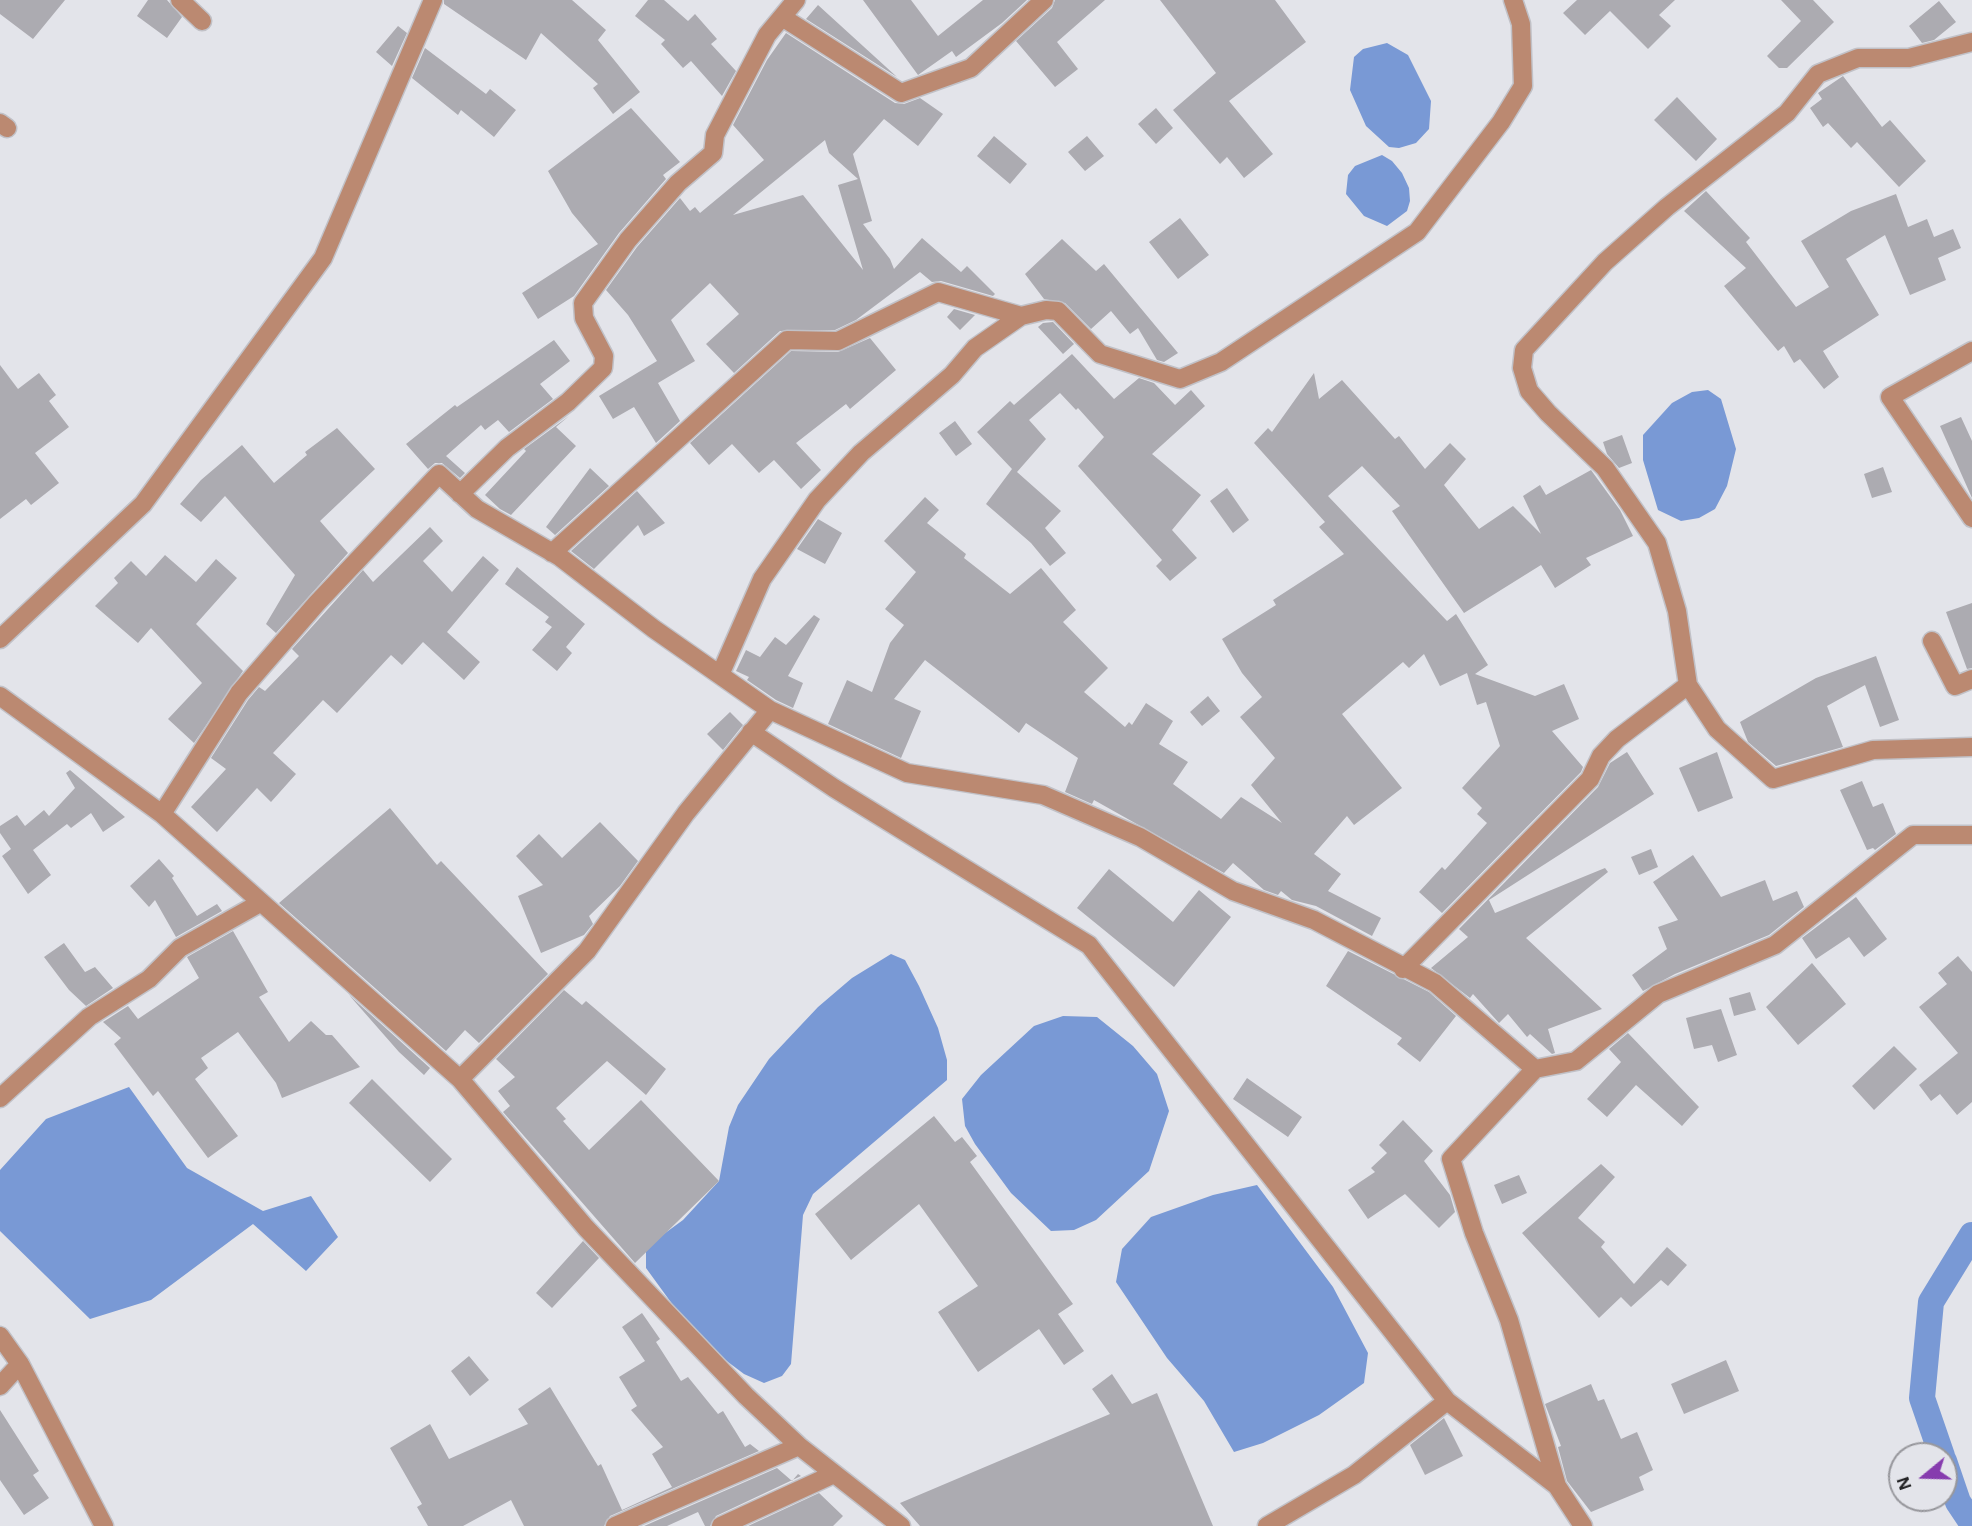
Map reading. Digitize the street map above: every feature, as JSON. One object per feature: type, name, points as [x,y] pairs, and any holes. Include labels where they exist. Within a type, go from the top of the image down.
[{"type":"street","points":[[180,0],[202,21]]},
{"type":"street","points":[[0,639],[143,505],[323,258],[433,0]]},
{"type":"street","points":[[460,494],[499,456],[568,402],[603,368],[604,356],[584,318],[583,303],[628,240],[678,183],[713,153],[715,135],[767,35],[796,0]]},
{"type":"street","points":[[782,17],[901,93],[971,68],[1044,0]]},
{"type":"street","points":[[720,675],[762,579],[817,500],[861,453],[952,375],[975,348],[1021,316],[1046,310],[1058,311],[1100,354],[1117,357],[1171,379],[1180,379],[1221,362],[1417,232],[1501,122],[1522,86],[1521,24],[1513,0]]},
{"type":"street","points":[[1972,42],[1909,58],[1858,58],[1818,74],[1787,113],[1667,207],[1605,261],[1524,350],[1522,368],[1529,391],[1548,414],[1605,468],[1657,543],[1677,611],[1688,685],[1717,729],[1773,779],[1873,750],[1972,747]]},
{"type":"street","points":[[552,553],[787,340],[838,341],[939,292],[1021,316]]},
{"type":"street","points":[[1972,351],[1890,397],[1972,518]]},
{"type":"street","points":[[162,814],[239,693],[343,575],[439,474],[477,509],[552,553],[770,710],[907,773],[1043,795],[1140,838],[1233,891],[1314,920],[1435,984],[1535,1069]]},
{"type":"street","points":[[1932,641],[1955,686],[1972,679]]},
{"type":"street","points":[[1404,969],[1590,779],[1601,756],[1617,739],[1688,685]]},
{"type":"street","points":[[0,696],[162,814],[460,1079],[586,1228],[746,1395],[799,1446],[890,1524]]},
{"type":"street","points":[[460,1079],[587,951],[686,813],[770,710]]},
{"type":"street","points":[[751,732],[834,788],[1089,945],[1447,1401],[1557,1486]]},
{"type":"street","points":[[1582,1526],[1557,1486],[1509,1320],[1474,1233],[1451,1159],[1535,1069],[1576,1061],[1658,994],[1774,945],[1913,835],[1972,835]]},
{"type":"street","points":[[0,1098],[89,1017],[149,979],[180,948],[260,903]]},
{"type":"street","points":[[0,1336],[20,1364],[104,1526]]},
{"type":"street","points":[[0,1386],[20,1364]]},
{"type":"street","points":[[1267,1526],[1354,1475],[1447,1401]]},
{"type":"street","points":[[615,1526],[799,1446]]},
{"type":"street","points":[[721,1526],[834,1474]]},
{"type":"water","points":[[1387,43],[1408,55],[1431,101],[1429,129],[1416,143],[1399,148],[1389,147],[1366,126],[1350,90],[1354,57],[1363,49]]},
{"type":"water","points":[[1382,155],[1392,161],[1402,173],[1409,188],[1410,201],[1407,211],[1387,226],[1364,216],[1346,194],[1348,175],[1355,166]]},
{"type":"water","points":[[1708,390],[1721,399],[1736,449],[1727,486],[1715,509],[1699,518],[1681,521],[1658,510],[1643,460],[1643,435],[1672,403],[1692,392]]},
{"type":"water","points":[[891,954],[905,960],[938,1028],[947,1060],[947,1080],[813,1194],[803,1215],[791,1364],[782,1376],[764,1383],[744,1374],[712,1350],[686,1323],[646,1268],[646,1247],[683,1220],[719,1181],[729,1127],[738,1105],[769,1059],[818,1007],[852,978]]},
{"type":"water","points":[[1063,1016],[1097,1017],[1133,1046],[1157,1074],[1169,1111],[1149,1171],[1096,1220],[1074,1230],[1051,1231],[1011,1193],[975,1144],[965,1126],[962,1099],[981,1075],[1034,1026]]},
{"type":"water","points":[[129,1087],[187,1168],[263,1211],[311,1196],[338,1237],[306,1271],[253,1224],[151,1300],[90,1319],[0,1231],[0,1170],[46,1119]]},
{"type":"water","points":[[1257,1185],[1333,1287],[1368,1353],[1364,1383],[1319,1415],[1263,1443],[1234,1452],[1204,1401],[1167,1358],[1116,1282],[1122,1249],[1151,1217],[1213,1195]]},
{"type":"building","points":[[0,0],[65,0],[33,39],[0,14]]},
{"type":"building","points":[[148,0],[167,0],[182,17],[167,38],[137,16]]},
{"type":"building","points":[[444,0],[572,0],[606,30],[598,40],[640,92],[613,114],[593,88],[598,84],[541,33],[526,60],[444,4]]},
{"type":"building","points":[[648,0],[664,0],[688,21],[695,14],[717,39],[711,44],[736,71],[722,96],[691,61],[683,68],[661,44],[665,40],[635,16]]},
{"type":"building","points":[[863,0],[911,0],[938,36],[983,0],[1027,0],[1002,23],[956,57],[952,51],[918,75]]},
{"type":"building","points":[[1055,0],[1105,0],[1057,42],[1078,69],[1055,87],[1016,41],[1052,8]]},
{"type":"building","points":[[1160,0],[1275,0],[1306,42],[1229,101],[1273,154],[1244,178],[1227,157],[1220,164],[1173,110],[1216,73]]},
{"type":"building","points":[[1577,0],[1675,0],[1659,15],[1671,26],[1648,49],[1610,11],[1585,35],[1563,13]]},
{"type":"building","points":[[1781,0],[1813,0],[1834,22],[1787,68],[1779,68],[1767,56],[1801,21]]},
{"type":"building","points":[[1939,1],[1956,22],[1934,40],[1922,43],[1909,26]]},
{"type":"building","points":[[818,5],[897,77],[806,19]]},
{"type":"building","points":[[398,26],[407,33],[392,66],[376,52]]},
{"type":"building","points":[[786,33],[895,103],[904,104],[920,98],[943,114],[918,146],[884,119],[853,154],[872,221],[863,224],[890,259],[894,269],[922,238],[961,272],[967,266],[995,294],[993,296],[941,281],[932,282],[920,272],[856,320],[835,330],[780,331],[734,373],[706,344],[739,314],[710,283],[671,320],[695,361],[658,383],[680,421],[656,443],[634,407],[613,419],[599,396],[657,361],[628,315],[606,290],[637,247],[680,198],[690,211],[695,207],[700,213],[764,160],[733,125],[767,60]],"holes":[[[825,140],[829,153],[858,179],[838,185],[863,270],[803,195],[733,215]]]},
{"type":"building","points":[[425,48],[486,94],[490,89],[516,110],[494,137],[461,110],[458,115],[412,78]]},
{"type":"building","points":[[1843,76],[1882,127],[1890,120],[1926,161],[1899,187],[1857,142],[1851,148],[1828,123],[1823,127],[1810,108],[1822,99],[1818,93]]},
{"type":"building","points":[[1677,97],[1717,139],[1696,161],[1654,120]]},
{"type":"building","points":[[631,108],[680,162],[663,175],[666,179],[619,233],[574,296],[538,319],[522,293],[598,244],[572,213],[548,171]]},
{"type":"building","points":[[1156,108],[1173,128],[1156,144],[1138,124]]},
{"type":"building","points":[[994,136],[1027,164],[1010,184],[977,156]]},
{"type":"building","points":[[1087,136],[1104,156],[1085,171],[1068,152]]},
{"type":"building","points":[[1706,191],[1750,238],[1746,242],[1796,307],[1829,287],[1801,241],[1851,211],[1896,194],[1908,227],[1927,219],[1934,237],[1953,229],[1961,248],[1938,258],[1946,280],[1910,295],[1885,235],[1846,259],[1879,315],[1823,351],[1839,377],[1824,389],[1800,359],[1794,363],[1784,346],[1778,351],[1724,286],[1746,268],[1684,211]]},
{"type":"building","points":[[1180,218],[1209,255],[1178,279],[1149,242]]},
{"type":"building","points":[[1062,239],[1096,271],[1104,264],[1178,353],[1164,362],[1157,360],[1138,328],[1130,334],[1111,311],[1091,329],[1065,303],[1044,299],[1025,274]]},
{"type":"building","points":[[954,309],[975,315],[960,330],[947,317]]},
{"type":"building","points":[[1053,322],[1074,344],[1063,354],[1038,327],[1043,323]]},
{"type":"building","points":[[870,338],[896,370],[850,409],[846,404],[796,443],[821,470],[801,489],[774,460],[759,473],[732,444],[709,465],[690,443],[791,351],[838,352]]},
{"type":"building","points":[[554,340],[570,361],[540,384],[553,399],[509,432],[498,420],[485,430],[481,425],[446,456],[465,473],[460,478],[442,463],[435,463],[428,469],[406,444],[455,405],[457,407]]},
{"type":"building","points":[[1072,354],[1114,399],[1139,378],[1154,383],[1175,405],[1191,390],[1205,406],[1152,454],[1201,495],[1172,530],[1197,558],[1170,581],[1156,566],[1162,560],[1078,466],[1104,437],[1078,408],[1076,410],[1060,393],[1029,420],[1046,439],[1017,472],[1061,511],[1045,528],[1066,553],[1050,566],[1031,543],[986,504],[1012,469],[977,432],[1010,401],[1014,405]]},
{"type":"building","points":[[0,365],[18,389],[39,373],[56,395],[49,401],[69,427],[35,453],[59,483],[31,505],[26,499],[0,519]]},
{"type":"building","points":[[1314,373],[1319,399],[1342,380],[1395,439],[1399,436],[1425,469],[1450,443],[1466,459],[1444,485],[1479,529],[1513,506],[1541,534],[1523,496],[1540,485],[1546,495],[1591,470],[1620,510],[1633,536],[1586,558],[1591,565],[1555,588],[1541,565],[1464,613],[1392,511],[1400,506],[1362,466],[1328,496],[1447,621],[1456,614],[1488,665],[1475,674],[1535,696],[1564,684],[1579,719],[1552,731],[1583,767],[1581,772],[1442,913],[1419,892],[1442,867],[1445,870],[1487,823],[1477,814],[1482,808],[1462,788],[1500,746],[1486,702],[1477,705],[1467,673],[1440,686],[1424,654],[1409,668],[1403,662],[1342,714],[1402,788],[1354,825],[1347,816],[1314,854],[1341,874],[1328,891],[1381,918],[1372,936],[1316,906],[1292,900],[1281,891],[1278,895],[1264,890],[1233,863],[1224,873],[1094,800],[1092,804],[1065,792],[1078,758],[1026,723],[1019,733],[925,660],[894,699],[921,711],[901,758],[828,724],[847,680],[872,692],[890,643],[904,625],[885,609],[916,572],[884,541],[925,497],[939,510],[927,523],[966,554],[964,558],[1010,594],[1041,568],[1076,610],[1063,622],[1108,668],[1084,692],[1125,727],[1129,722],[1132,725],[1146,703],[1173,721],[1159,744],[1188,762],[1173,784],[1221,819],[1241,797],[1282,823],[1251,785],[1275,758],[1240,717],[1262,697],[1242,673],[1222,639],[1276,605],[1273,600],[1344,554],[1319,527],[1325,522],[1254,443],[1268,428],[1272,432]]},
{"type":"building","points":[[569,416],[556,427],[576,446],[511,515],[500,509],[485,495],[526,451],[524,449]]},
{"type":"building","points":[[1961,417],[1972,441],[1972,498],[1940,426]]},
{"type":"building","points":[[955,421],[972,444],[956,456],[939,433]]},
{"type":"building","points":[[337,428],[375,469],[320,521],[348,553],[276,633],[266,624],[295,575],[225,496],[201,522],[180,504],[201,480],[242,445],[274,483],[307,455],[305,452]]},
{"type":"building","points":[[1622,435],[1632,463],[1619,468],[1607,454],[1603,442]]},
{"type":"building","points":[[1883,467],[1892,492],[1872,498],[1864,474]]},
{"type":"building","points":[[590,468],[609,486],[555,535],[546,527]]},
{"type":"building","points":[[1227,488],[1249,520],[1233,533],[1210,501]]},
{"type":"building","points":[[637,491],[665,523],[644,536],[638,525],[594,569],[571,551]]},
{"type":"building","points":[[818,519],[842,533],[825,564],[797,549]]},
{"type":"building","points":[[430,527],[443,541],[423,561],[452,592],[483,556],[499,570],[447,632],[480,662],[464,680],[423,642],[402,665],[391,655],[337,713],[323,700],[273,753],[296,774],[271,802],[257,788],[217,832],[191,807],[226,769],[211,758],[248,700],[259,687],[265,691],[299,656],[292,649],[363,570],[373,582]]},
{"type":"building","points":[[165,555],[196,582],[216,559],[237,578],[196,624],[243,671],[194,743],[168,719],[202,683],[151,628],[138,643],[95,606],[118,583],[114,578],[131,561],[146,576]]},
{"type":"building","points":[[517,567],[585,624],[566,647],[572,653],[557,671],[532,650],[552,627],[545,622],[549,617],[505,584]]},
{"type":"building","points":[[1972,603],[1972,668],[1967,669],[1946,612]]},
{"type":"building","points":[[814,615],[820,619],[788,676],[803,683],[793,708],[776,700],[747,680],[749,677],[736,671],[746,650],[760,657],[775,637],[786,645]]},
{"type":"building","points":[[1876,656],[1899,720],[1880,727],[1865,685],[1827,706],[1843,747],[1776,766],[1748,742],[1740,722],[1816,678]]},
{"type":"building","points":[[1208,696],[1220,711],[1202,726],[1190,712]]},
{"type":"building","points":[[730,712],[743,725],[723,750],[707,734]]},
{"type":"building","points":[[1627,752],[1654,794],[1489,900],[1495,913],[1605,868],[1608,872],[1526,938],[1602,1009],[1548,1029],[1555,1053],[1552,1054],[1530,1034],[1527,1037],[1508,1014],[1499,1023],[1473,994],[1470,998],[1431,968],[1468,937],[1459,929],[1598,787],[1610,763]]},
{"type":"building","points":[[1717,752],[1733,798],[1698,812],[1679,768]]},
{"type":"building","points":[[70,770],[125,817],[103,832],[91,813],[71,828],[67,824],[33,850],[51,875],[28,894],[2,856],[11,849],[0,833],[0,826],[17,815],[25,826],[44,810],[49,816],[75,788],[66,773]]},
{"type":"building","points":[[1862,781],[1873,807],[1883,803],[1896,834],[1875,850],[1867,850],[1840,790]]},
{"type":"building","points":[[390,808],[437,865],[441,861],[548,974],[479,1043],[465,1030],[446,1051],[279,903]]},
{"type":"building","points":[[600,822],[638,861],[620,886],[589,916],[593,924],[584,935],[541,953],[518,896],[543,885],[516,856],[539,834],[562,858]]},
{"type":"building","points":[[1651,849],[1658,867],[1639,875],[1631,857]]},
{"type":"building","points":[[1693,855],[1721,897],[1765,880],[1773,901],[1797,891],[1804,907],[1769,935],[1675,974],[1643,991],[1632,975],[1667,949],[1658,927],[1678,920],[1653,882]]},
{"type":"building","points":[[159,859],[174,876],[172,878],[197,916],[217,904],[222,911],[176,937],[155,900],[149,907],[130,886]]},
{"type":"building","points":[[1109,869],[1173,922],[1199,890],[1231,917],[1174,987],[1077,908]]},
{"type":"building","points":[[1856,897],[1887,939],[1864,957],[1849,937],[1816,959],[1802,938]]},
{"type":"building","points":[[233,931],[268,992],[259,997],[289,1042],[311,1021],[326,1035],[332,1035],[360,1067],[282,1098],[276,1083],[238,1032],[201,1058],[208,1068],[195,1079],[238,1136],[208,1158],[158,1091],[153,1096],[114,1044],[121,1038],[103,1022],[128,1006],[138,1019],[199,978],[187,957]]},
{"type":"building","points":[[64,943],[85,972],[95,967],[113,988],[86,1006],[69,990],[44,957]]},
{"type":"building","points":[[1348,951],[1429,992],[1456,1016],[1420,1062],[1397,1044],[1402,1038],[1326,986]]},
{"type":"building","points":[[1958,956],[1972,972],[1972,1102],[1957,1115],[1940,1094],[1931,1101],[1919,1085],[1958,1053],[1919,1007],[1947,984],[1938,973]]},
{"type":"building","points":[[1812,963],[1846,1004],[1798,1045],[1766,1007]]},
{"type":"building","points":[[564,990],[582,1005],[586,1001],[666,1069],[646,1095],[607,1061],[556,1108],[566,1119],[563,1121],[589,1150],[641,1100],[719,1181],[635,1263],[503,1112],[510,1106],[498,1091],[515,1077],[496,1059]]},
{"type":"building","points":[[1750,992],[1756,1010],[1734,1016],[1729,998]]},
{"type":"building","points":[[349,995],[430,1068],[424,1075],[399,1052]]},
{"type":"building","points":[[1721,1009],[1737,1055],[1718,1062],[1712,1045],[1694,1049],[1686,1018]]},
{"type":"building","points":[[1628,1033],[1699,1107],[1682,1126],[1636,1085],[1607,1117],[1587,1099],[1621,1062],[1609,1049]]},
{"type":"building","points":[[1894,1046],[1917,1069],[1874,1110],[1852,1086]]},
{"type":"building","points":[[1247,1078],[1302,1117],[1288,1137],[1233,1099]]},
{"type":"building","points":[[372,1079],[452,1159],[430,1182],[349,1103]]},
{"type":"building","points":[[934,1116],[955,1142],[962,1137],[977,1156],[970,1162],[1073,1304],[1058,1314],[1084,1351],[1064,1365],[1039,1329],[978,1372],[938,1312],[978,1286],[919,1204],[851,1260],[815,1214]]},
{"type":"building","points":[[1403,1120],[1433,1151],[1424,1161],[1450,1195],[1455,1212],[1439,1228],[1405,1194],[1368,1219],[1348,1190],[1375,1172],[1371,1168],[1387,1153],[1379,1145]]},
{"type":"building","points":[[1601,1164],[1615,1177],[1578,1218],[1605,1242],[1601,1247],[1634,1284],[1667,1247],[1687,1265],[1668,1286],[1661,1280],[1631,1307],[1621,1297],[1599,1318],[1522,1233]]},
{"type":"building","points":[[1519,1175],[1527,1193],[1502,1204],[1494,1185]]},
{"type":"building","points":[[583,1241],[599,1258],[552,1308],[536,1293]]},
{"type":"building","points":[[642,1313],[660,1339],[656,1342],[681,1381],[688,1377],[718,1414],[723,1411],[745,1447],[750,1444],[759,1451],[610,1516],[604,1526],[524,1526],[511,1500],[463,1526],[428,1526],[417,1507],[422,1504],[390,1448],[430,1424],[449,1459],[528,1424],[518,1409],[550,1387],[598,1466],[601,1464],[622,1510],[672,1487],[652,1454],[663,1447],[631,1410],[637,1406],[619,1377],[645,1361],[622,1327]]},
{"type":"building","points":[[469,1356],[489,1380],[470,1396],[451,1371]]},
{"type":"building","points":[[1726,1360],[1739,1391],[1684,1414],[1671,1384]]},
{"type":"building","points":[[1112,1374],[1132,1404],[1157,1393],[1213,1526],[920,1526],[900,1503],[1110,1414],[1092,1389]]},
{"type":"building","points":[[1591,1384],[1598,1401],[1604,1399],[1621,1439],[1637,1432],[1653,1470],[1639,1477],[1644,1490],[1591,1512],[1567,1481],[1558,1447],[1561,1446],[1545,1404]]},
{"type":"building","points":[[0,1410],[39,1471],[33,1475],[49,1498],[24,1515],[0,1480]]},
{"type":"building","points":[[1444,1418],[1463,1456],[1425,1475],[1410,1445]]},
{"type":"building","points":[[777,1468],[791,1481],[716,1516],[710,1526],[705,1526],[698,1512],[667,1526],[644,1526]]},
{"type":"building","points":[[819,1493],[843,1516],[833,1526],[748,1526]]},
{"type":"waterway","points":[[1937,1442],[1922,1398],[1931,1302],[1972,1235]]},
{"type":"waterway","points":[[1958,1502],[1972,1523]]}]
